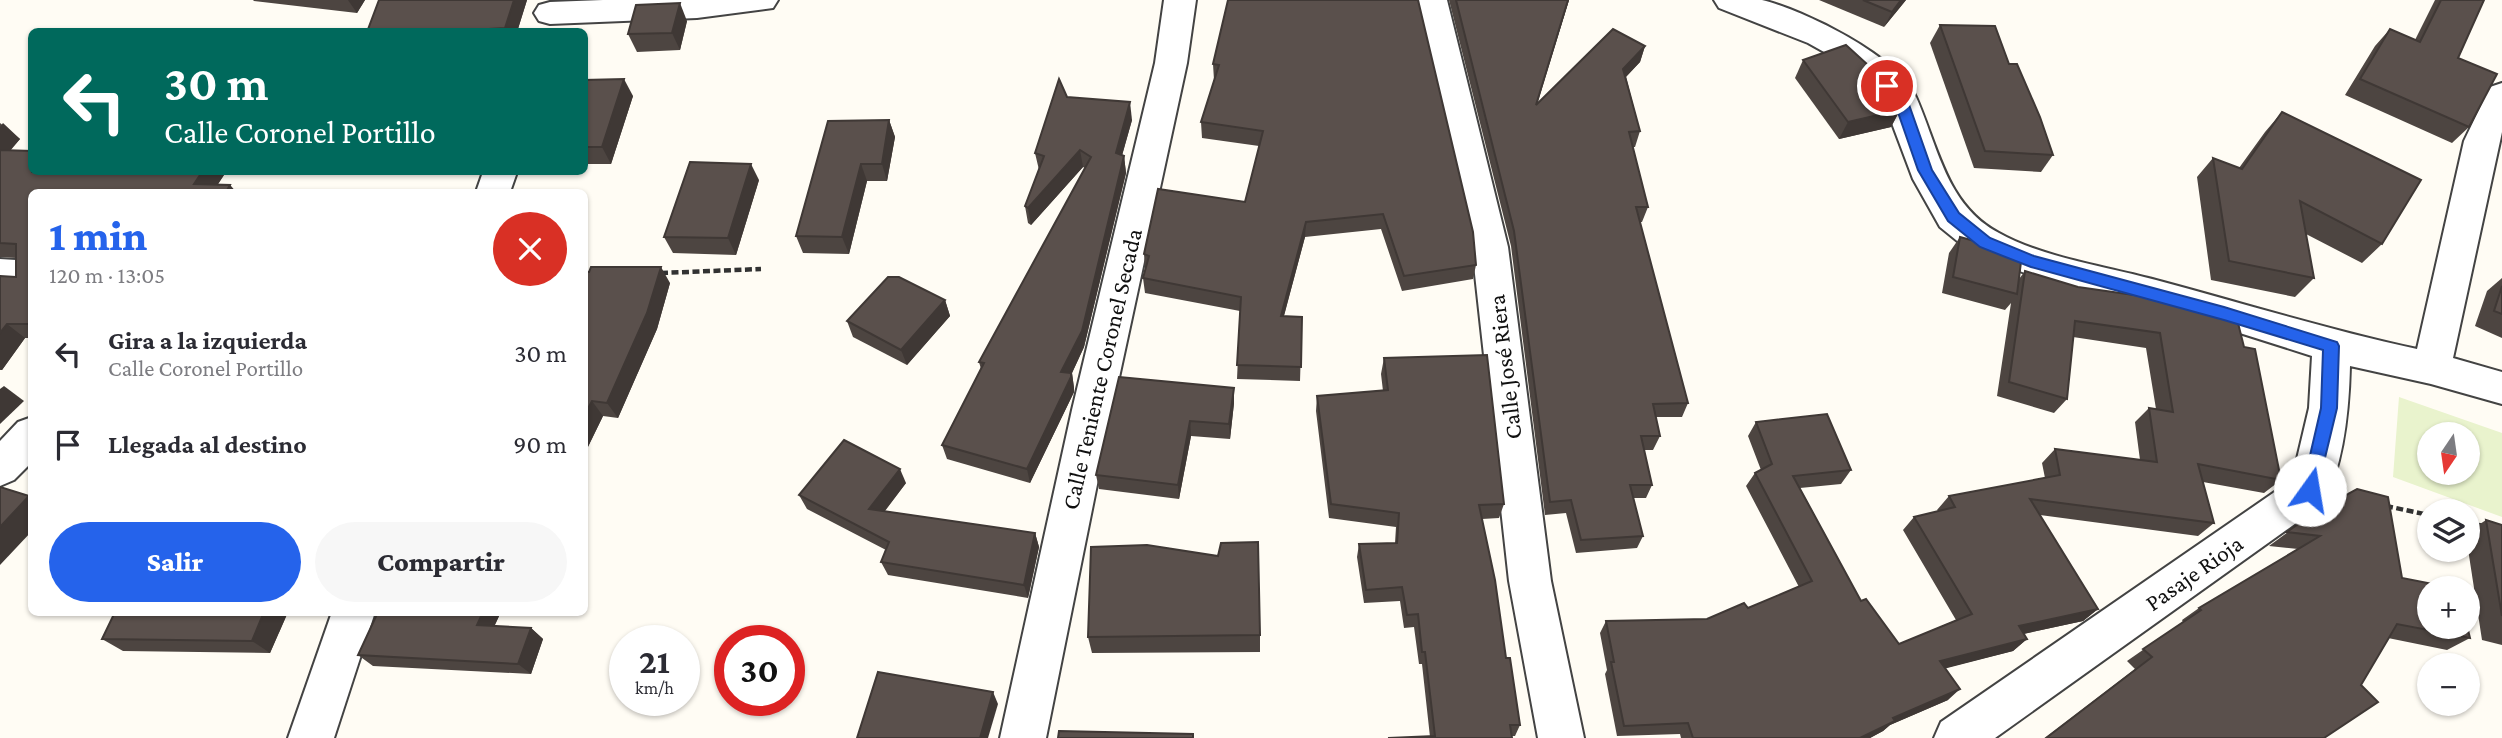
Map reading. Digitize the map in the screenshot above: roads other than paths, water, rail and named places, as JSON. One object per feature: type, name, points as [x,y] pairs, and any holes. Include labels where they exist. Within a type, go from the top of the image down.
[{"type":"street","points":[[548,15],[697,7],[762,0]]},
{"type":"street","name":"Calle Teniente Coronel Secada","points":[[1023,738],[1092,410],[1171,63],[1180,0]]},
{"type":"street","name":"Calle José Riera","points":[[1431,0],[1490,247],[1530,581],[1561,738]]},
{"type":"street","points":[[1730,0],[1819,35],[1854,54],[1899,96],[1925,170],[1953,217],[1985,243],[2031,261],[2224,313],[2331,346],[2431,368],[2502,388]]},
{"type":"street","points":[[2431,368],[2451,287],[2481,141],[2502,95]]},
{"type":"street","points":[[0,272],[28,276]]},
{"type":"street","name":"Pasaje Rioja","points":[[1957,738],[2310,490],[2329,408],[2331,346]]},
{"type":"street","points":[[0,468],[28,438]]},
{"type":"street","points":[[312,738],[354,616]]}]
